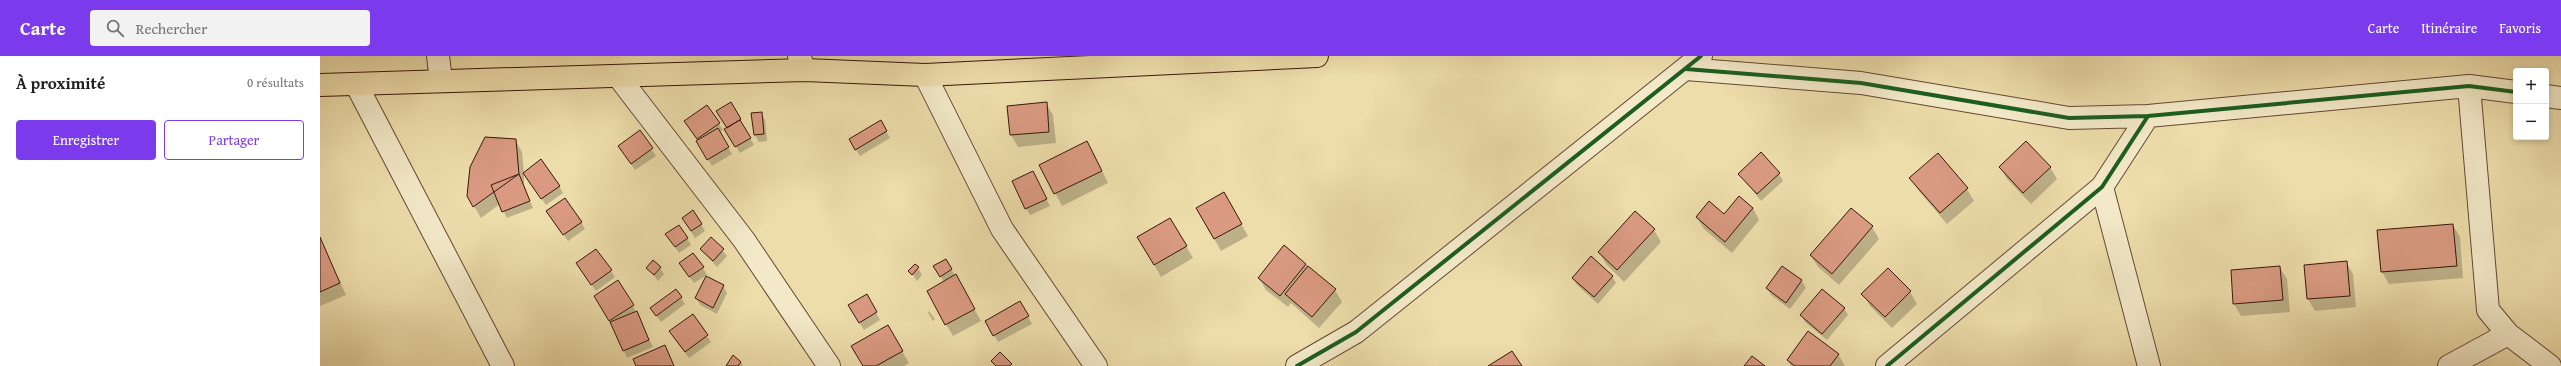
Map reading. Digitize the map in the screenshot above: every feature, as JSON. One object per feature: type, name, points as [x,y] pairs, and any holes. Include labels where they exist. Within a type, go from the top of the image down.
[{"type":"main road","points":[[320,85],[618,76],[802,63],[925,76],[1316,56]]},
{"type":"street","points":[[438,56],[441,81]]},
{"type":"street","points":[[1297,366],[1356,332],[1693,63],[1861,83],[2069,118],[2148,116],[2469,86],[2513,92]]},
{"type":"street","points":[[618,76],[744,240],[829,366]]},
{"type":"street","points":[[925,76],[1002,228],[1096,366]]},
{"type":"street","points":[[356,84],[503,366]]},
{"type":"street","points":[[2469,86],[2488,310],[2508,334],[2550,366]]},
{"type":"street","points":[[2549,96],[2561,98]]},
{"type":"street","points":[[1887,366],[2102,187],[2148,116]]},
{"type":"street","points":[[2102,187],[2149,366]]},
{"type":"street","points":[[2449,366],[2508,334]]},
{"type":"building","points":[[731,102],[741,119],[727,128],[716,111]]},
{"type":"building","points":[[1047,102],[1049,132],[1010,135],[1007,106]]},
{"type":"building","points":[[707,105],[720,123],[697,139],[684,121]]},
{"type":"building","points":[[762,112],[764,134],[754,135],[751,113]]},
{"type":"building","points":[[740,120],[751,138],[735,147],[724,129]]},
{"type":"building","points":[[881,120],[887,131],[855,150],[849,139]]},
{"type":"building","points":[[718,128],[729,147],[707,160],[696,141]]},
{"type":"building","points":[[640,130],[653,148],[631,164],[618,146]]},
{"type":"building","points":[[485,137],[516,139],[519,174],[473,207],[467,196],[470,167]]},
{"type":"building","points":[[1087,141],[1102,171],[1054,194],[1039,165]]},
{"type":"building","points":[[2026,141],[2051,167],[2023,193],[1999,167]]},
{"type":"building","points":[[1761,152],[1780,173],[1757,194],[1738,174]]},
{"type":"building","points":[[1938,153],[1968,188],[1940,213],[1909,178]]},
{"type":"building","points":[[541,159],[560,186],[541,199],[523,173]]},
{"type":"building","points":[[1033,171],[1047,199],[1025,209],[1012,181]]},
{"type":"building","points":[[519,174],[530,201],[502,212],[491,185]]},
{"type":"building","points":[[1224,192],[1242,224],[1214,239],[1196,208]]},
{"type":"building","points":[[1739,196],[1753,208],[1725,242],[1696,217],[1709,201],[1724,214]]},
{"type":"building","points":[[565,198],[582,222],[563,235],[546,211]]},
{"type":"building","points":[[1851,208],[1873,226],[1832,274],[1810,255]]},
{"type":"building","points":[[693,210],[702,224],[691,231],[682,218]]},
{"type":"building","points":[[1635,211],[1655,229],[1617,270],[1598,252]]},
{"type":"building","points":[[1170,218],[1187,246],[1154,265],[1137,237]]},
{"type":"building","points":[[2453,224],[2457,266],[2381,272],[2377,230]]},
{"type":"building","points":[[679,225],[688,238],[675,247],[665,234]]},
{"type":"building","points":[[320,237],[340,283],[320,292]]},
{"type":"building","points":[[711,237],[724,249],[713,261],[700,249]]},
{"type":"building","points":[[1284,245],[1306,264],[1280,296],[1258,278]]},
{"type":"building","points":[[596,249],[612,270],[591,285],[576,263]]},
{"type":"building","points":[[693,253],[704,267],[689,277],[679,263]]},
{"type":"building","points":[[1591,256],[1613,276],[1594,297],[1572,278]]},
{"type":"building","points":[[946,259],[952,269],[940,277],[933,266]]},
{"type":"building","points":[[653,260],[661,267],[654,275],[646,268]]},
{"type":"building","points":[[2347,261],[2350,296],[2307,299],[2304,265]]},
{"type":"building","points":[[915,264],[919,267],[912,275],[908,271]]},
{"type":"building","points":[[1308,266],[1336,289],[1312,317],[1285,294]]},
{"type":"building","points":[[1782,266],[1802,280],[1786,303],[1766,288]]},
{"type":"building","points":[[2280,266],[2283,300],[2233,304],[2231,270]]},
{"type":"building","points":[[1888,268],[1911,291],[1885,317],[1861,294]]},
{"type":"building","points":[[956,274],[975,309],[945,325],[927,291]]},
{"type":"building","points":[[706,276],[724,285],[713,308],[695,298]]},
{"type":"building","points":[[618,280],[634,305],[609,321],[594,296]]},
{"type":"building","points":[[676,289],[682,297],[656,316],[650,308]]},
{"type":"building","points":[[1822,289],[1845,308],[1822,334],[1800,315]]},
{"type":"building","points":[[867,294],[877,312],[859,323],[848,305]]},
{"type":"building","points":[[1020,301],[1029,316],[993,336],[985,321]]},
{"type":"building","points":[[637,311],[649,340],[623,351],[610,322]]},
{"type":"building","points":[[693,314],[708,335],[685,352],[669,331]]},
{"type":"building","points":[[888,325],[903,351],[876,366],[863,366],[851,346]]},
{"type":"building","points":[[1808,331],[1839,354],[1830,366],[1795,366],[1787,360]]},
{"type":"building","points":[[665,345],[674,366],[636,366],[633,359]]},
{"type":"building","points":[[1512,351],[1522,366],[1488,366]]},
{"type":"building","points":[[1000,352],[1012,364],[1009,366],[996,366],[991,361]]},
{"type":"building","points":[[733,355],[741,362],[738,366],[726,366]]},
{"type":"building","points":[[1752,356],[1765,366],[1744,366]]},
{"type":"cycle path","points":[[1297,366],[1356,332],[1701,56]]},
{"type":"cycle path","points":[[1686,69],[1861,83],[2069,118],[2148,116]]},
{"type":"cycle path","points":[[1887,366],[2102,187],[2148,116],[2469,86],[2513,92]]}]
